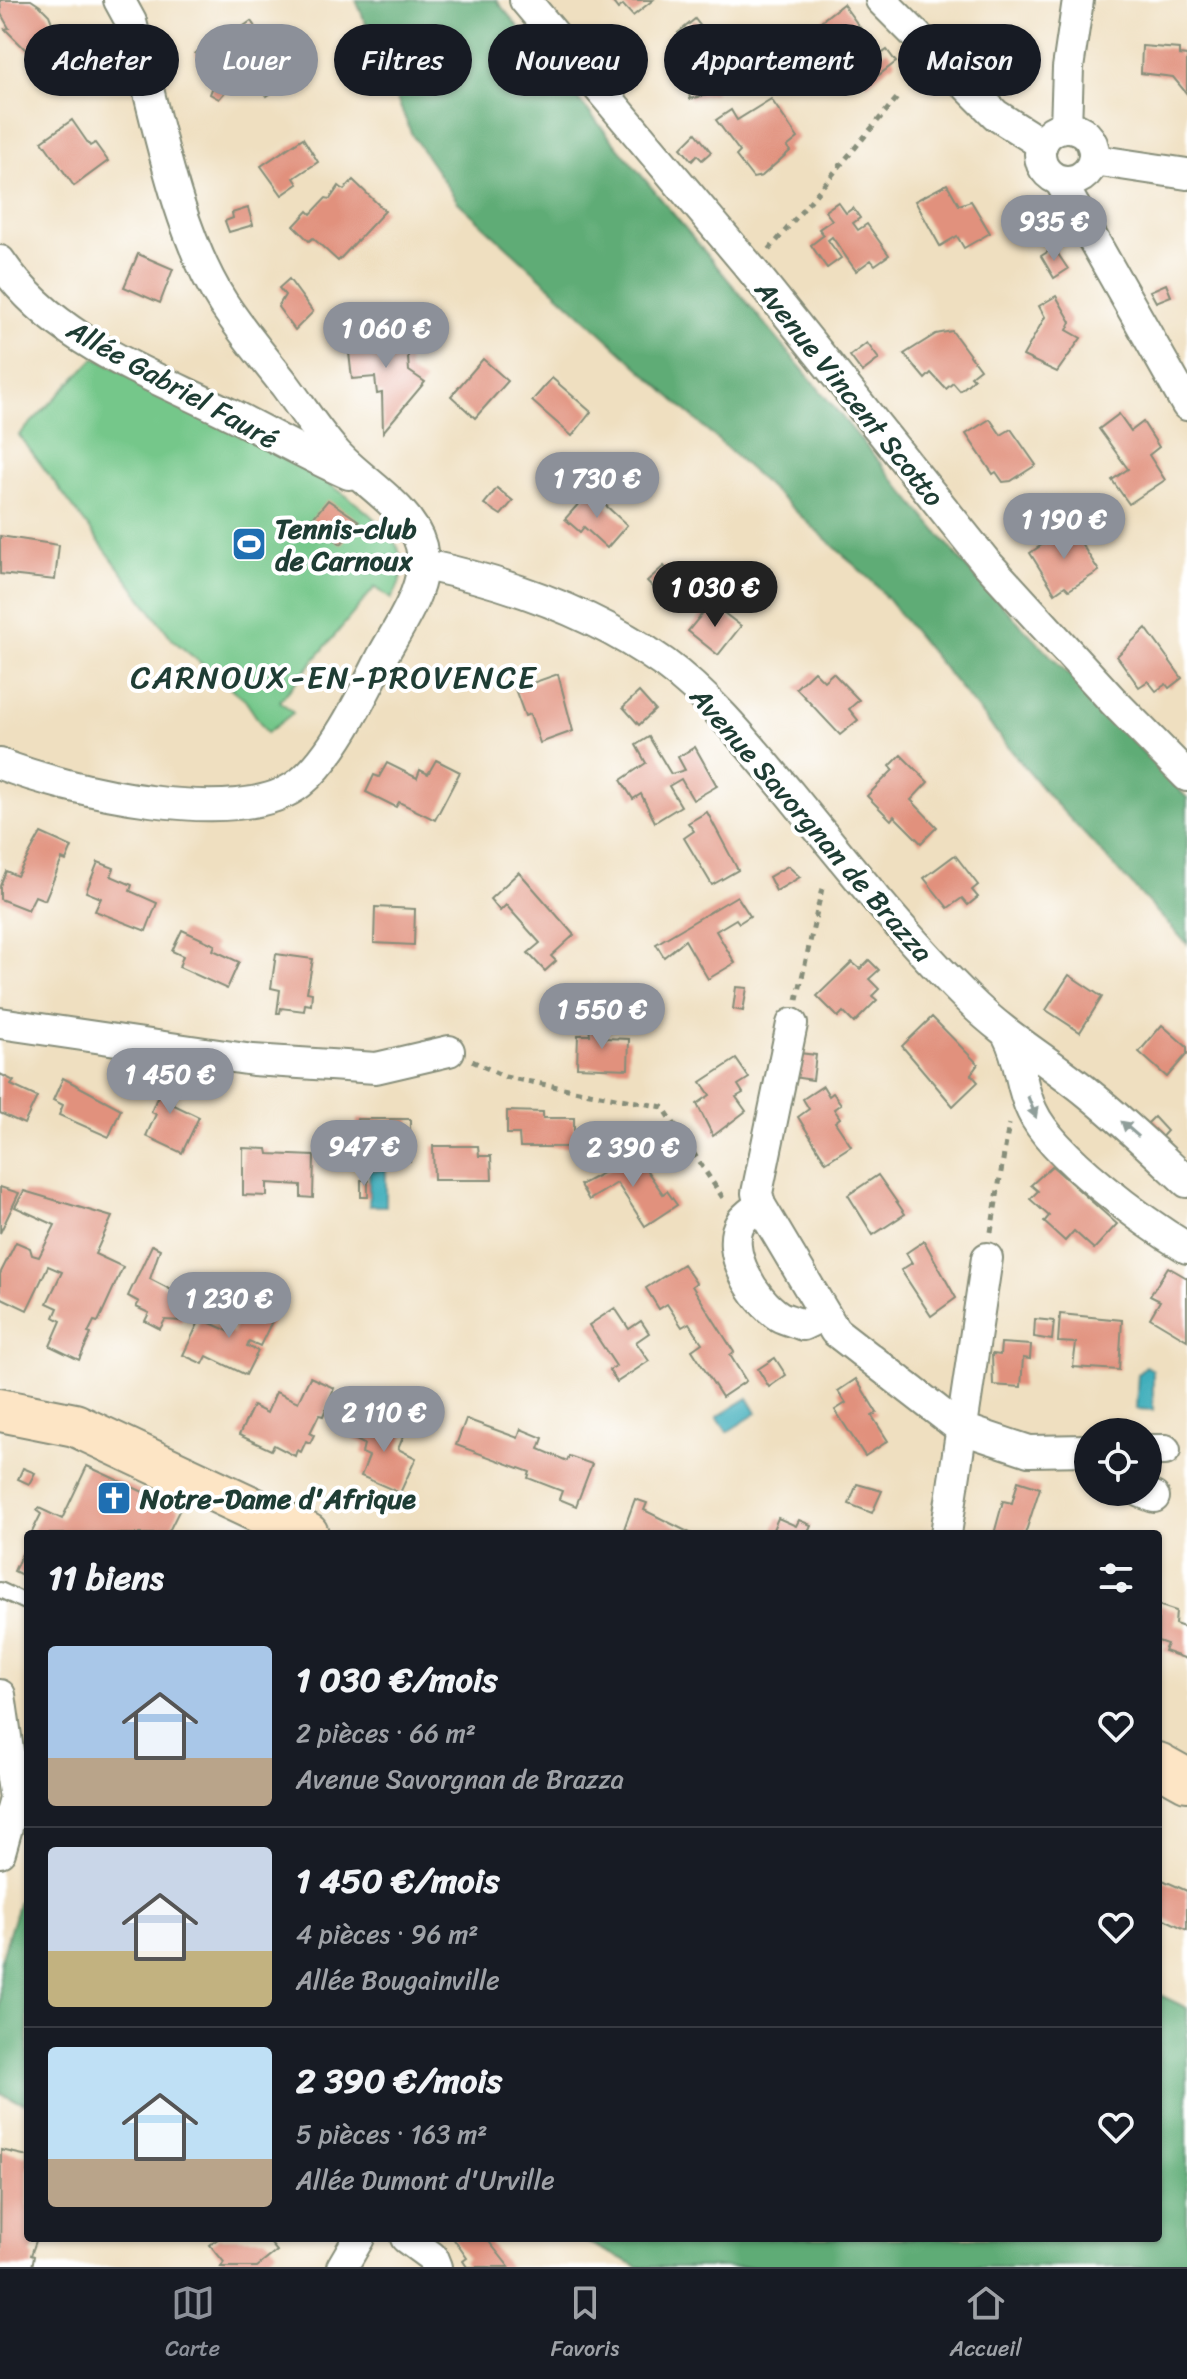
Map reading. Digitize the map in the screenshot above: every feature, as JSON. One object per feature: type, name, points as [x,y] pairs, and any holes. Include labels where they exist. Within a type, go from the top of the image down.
[{"type":"main road","points":[[0,1410],[75,1425],[298,1530]]},
{"type":"main road","points":[[0,1438],[41,1420]]},
{"type":"main road","points":[[1162,1766],[1187,1780]]},
{"type":"street","points":[[0,764],[82,791],[133,799],[232,804],[256,802],[288,791],[317,766],[368,685],[415,595],[425,565],[420,542],[402,515],[335,452],[224,304],[198,261],[131,22],[119,0]]},
{"type":"street","name":"Avenue Vincent Scotto","points":[[525,0],[752,270],[985,561],[1187,776]]},
{"type":"street","points":[[881,0],[996,115],[1054,136],[1088,136],[1094,160],[1091,168],[1078,180],[1060,181]]},
{"type":"street","points":[[1078,0],[1054,136],[1043,167],[1060,181],[1187,405]]},
{"type":"street","points":[[1094,160],[1187,174]]},
{"type":"street","name":"Allée Gabriel Fauré","points":[[0,261],[20,290],[85,341],[295,450],[365,481]]},
{"type":"street","name":"Avenue Savorgnan de Brazza","points":[[425,565],[493,580],[557,605],[627,639],[664,663],[702,694],[735,729],[917,946],[1007,1034],[1086,1091],[1187,1182]]},
{"type":"street","points":[[0,1023],[253,1060],[376,1068],[449,1051]]},
{"type":"street","points":[[792,1024],[750,1214],[737,1237],[739,1262],[755,1292],[779,1316],[803,1325],[824,1315]]},
{"type":"street","name":"Avenue Savorgnan de Brazza","points":[[1007,1034],[1019,1056],[1031,1110],[1039,1123],[1072,1160],[1187,1248]]},
{"type":"street","points":[[750,1214],[835,1331],[960,1428],[1074,1467]]},
{"type":"street","points":[[947,1530],[987,1258]]},
{"type":"street","points":[[1029,1451],[1074,1450]]},
{"type":"street","points":[[0,1695],[15,1799],[0,1852]]},
{"type":"street","points":[[342,2267],[357,2242]]},
{"type":"street","points":[[411,2242],[432,2257],[436,2267]]},
{"type":"lane","points":[[0,1590],[24,1601]]},
{"type":"path","points":[[752,270],[897,98]]},
{"type":"path","points":[[792,1024],[823,884]]},
{"type":"path","points":[[449,1051],[505,1077],[663,1107],[750,1214]]},
{"type":"path","points":[[994,1212],[1011,1117],[1027,1092]]},
{"type":"green space","points":[[356,0],[496,0],[516,24],[488,24],[488,96],[576,96],[973,575],[1187,798],[1187,944],[1046,793],[875,584],[458,202],[412,135],[396,96],[472,96],[472,24],[366,24]]},
{"type":"green space","name":"Tennis-club de Carnoux","points":[[95,358],[166,392],[311,472],[353,501],[384,528],[400,553],[401,578],[391,599],[375,587],[280,701],[293,713],[267,733],[245,700],[173,640],[19,435]]},
{"type":"green space","points":[[24,1885],[24,2103],[0,2094],[0,1963]]},
{"type":"green space","points":[[1162,1996],[1187,2008],[1187,2267],[639,2267],[586,2242],[1162,2242]]},
{"type":"water","points":[[369,1170],[386,1170],[386,1206],[369,1206]]},
{"type":"water","points":[[1146,1366],[1153,1370],[1153,1410],[1136,1409],[1138,1374]]},
{"type":"water","points":[[748,1398],[757,1413],[727,1432],[717,1417]]},
{"type":"building","points":[[0,0],[31,0],[49,15],[53,24],[24,24],[24,48],[5,29],[9,28],[1,14]]},
{"type":"building","points":[[611,0],[653,0],[633,16],[623,5],[618,9]]},
{"type":"building","points":[[843,4],[858,24],[817,24]]},
{"type":"building","points":[[1142,46],[1179,49],[1179,55],[1187,56],[1187,94],[1173,77],[1141,73]]},
{"type":"building","points":[[887,50],[896,62],[882,73],[882,54]]},
{"type":"building","points":[[771,99],[798,138],[787,147],[790,151],[762,176],[753,178],[736,156],[740,152],[716,120],[731,110],[737,120]]},
{"type":"building","points":[[72,120],[90,146],[95,143],[108,161],[74,186],[42,141]]},
{"type":"building","points":[[696,133],[711,152],[702,160],[697,155],[692,161],[681,148]]},
{"type":"building","points":[[303,138],[318,162],[294,178],[298,184],[282,195],[261,166]]},
{"type":"building","points":[[353,180],[385,211],[338,261],[313,238],[309,241],[294,226],[308,211],[311,214],[326,198],[330,199],[339,186],[344,190]]},
{"type":"building","points":[[947,184],[959,205],[971,201],[990,233],[964,248],[957,236],[940,246],[915,201]]},
{"type":"building","points":[[838,202],[846,213],[853,208],[860,218],[853,223],[858,230],[867,224],[889,255],[875,265],[871,260],[856,271],[832,237],[828,240],[841,258],[827,268],[811,245],[824,235],[819,229],[832,220],[825,211]]},
{"type":"building","points":[[248,208],[253,225],[229,232],[225,221],[233,218],[232,213]]},
{"type":"building","points":[[1054,248],[1068,269],[1054,278],[1041,256]]},
{"type":"building","points":[[138,254],[173,269],[160,303],[124,287]]},
{"type":"building","points":[[289,279],[313,312],[295,330],[278,307],[285,295],[279,288]]},
{"type":"building","points":[[1166,284],[1171,296],[1156,302],[1150,291]]},
{"type":"building","points":[[1056,296],[1071,322],[1067,330],[1081,338],[1057,372],[1023,356],[1045,317],[1039,306]]},
{"type":"building","points":[[406,330],[409,371],[425,382],[383,432],[382,393],[377,394],[375,377],[352,379],[348,344],[365,340],[364,334]]},
{"type":"building","points":[[952,331],[980,369],[960,391],[953,383],[946,389],[931,373],[925,379],[904,354],[936,334]]},
{"type":"building","points":[[867,343],[879,359],[862,372],[850,356]]},
{"type":"building","points":[[483,359],[508,381],[475,418],[451,396]]},
{"type":"building","points":[[552,378],[591,412],[572,436],[532,401]]},
{"type":"building","points":[[1119,414],[1131,431],[1143,422],[1159,447],[1149,455],[1165,480],[1129,504],[1112,480],[1128,469],[1099,429]]},
{"type":"building","points":[[990,419],[1001,435],[1011,429],[1036,465],[1011,481],[1003,482],[996,472],[993,474],[966,434]]},
{"type":"building","points":[[497,488],[513,501],[501,515],[484,504]]},
{"type":"building","points":[[590,491],[627,525],[607,548],[584,527],[580,532],[565,519]]},
{"type":"building","points":[[328,500],[359,521],[341,544],[311,520]]},
{"type":"building","points":[[1070,526],[1099,571],[1069,590],[1065,586],[1055,593],[1030,553]]},
{"type":"building","points":[[0,536],[59,545],[55,580],[0,574]]},
{"type":"building","points":[[664,566],[673,577],[657,591],[647,581]]},
{"type":"building","points":[[711,603],[741,626],[718,655],[688,631]]},
{"type":"building","points":[[1146,628],[1182,678],[1169,688],[1166,684],[1156,691],[1148,681],[1139,687],[1117,656]]},
{"type":"building","points":[[814,671],[824,681],[833,673],[859,700],[849,709],[858,720],[840,735],[796,688]]},
{"type":"building","points":[[558,674],[573,731],[540,743],[530,714],[525,716],[515,689]]},
{"type":"building","points":[[639,692],[655,710],[639,725],[623,707]]},
{"type":"building","points":[[649,737],[671,774],[685,770],[678,757],[695,747],[717,786],[693,800],[681,779],[669,786],[681,806],[655,822],[641,794],[633,799],[621,780],[646,763],[636,745]]},
{"type":"building","points":[[901,755],[928,782],[911,800],[937,827],[921,843],[894,816],[891,820],[867,796],[893,770],[890,766]]},
{"type":"building","points":[[436,760],[460,772],[435,820],[399,802],[396,807],[366,792],[374,775],[379,777],[387,763],[417,778],[420,770],[428,774]]},
{"type":"building","points":[[707,812],[738,870],[712,885],[684,838],[694,831],[688,823]]},
{"type":"building","points":[[41,833],[72,847],[66,861],[62,859],[45,900],[35,896],[28,910],[0,899],[0,886],[6,871],[17,876]]},
{"type":"building","points":[[955,855],[978,885],[972,890],[978,897],[968,905],[962,898],[948,908],[924,878]]},
{"type":"building","points":[[98,862],[114,868],[111,876],[132,885],[130,891],[157,903],[146,931],[95,911],[101,898],[86,892]]},
{"type":"building","points":[[788,866],[800,877],[776,891],[769,877]]},
{"type":"building","points":[[519,872],[574,935],[551,956],[556,961],[545,971],[528,953],[540,943],[506,905],[500,911],[490,899]]},
{"type":"building","points":[[737,896],[750,916],[739,923],[736,919],[716,931],[735,963],[708,979],[685,940],[664,957],[656,944]]},
{"type":"building","points":[[375,907],[415,909],[414,945],[374,943]]},
{"type":"building","points":[[182,930],[215,945],[213,950],[239,962],[227,989],[179,967],[183,956],[172,951]]},
{"type":"building","points":[[276,954],[313,959],[307,992],[312,993],[311,1005],[305,1004],[304,1011],[281,1008],[277,1013],[280,990],[271,988]]},
{"type":"building","points":[[869,960],[879,970],[869,979],[879,989],[872,996],[877,1000],[854,1023],[843,1012],[838,1017],[817,996],[852,962],[860,969]]},
{"type":"building","points":[[1069,975],[1102,997],[1080,1032],[1046,1010]]},
{"type":"building","points":[[736,987],[747,988],[743,1011],[733,1009]]},
{"type":"building","points":[[932,1017],[978,1064],[971,1074],[978,1082],[953,1106],[902,1046]]},
{"type":"building","points":[[1162,1025],[1187,1047],[1187,1054],[1167,1077],[1139,1052]]},
{"type":"building","points":[[589,1027],[605,1028],[604,1038],[629,1039],[628,1069],[577,1067],[578,1035],[590,1035]]},
{"type":"building","points":[[790,1052],[816,1055],[813,1080],[786,1076]]},
{"type":"building","points":[[736,1059],[749,1078],[738,1085],[743,1093],[736,1097],[746,1111],[713,1136],[697,1104],[710,1095],[701,1082]]},
{"type":"building","points":[[153,1073],[181,1086],[172,1104],[199,1117],[182,1153],[146,1136],[156,1114],[151,1112],[159,1093],[146,1088]]},
{"type":"building","points":[[0,1074],[14,1081],[11,1085],[37,1097],[24,1124],[0,1113]]},
{"type":"building","points":[[63,1078],[121,1109],[109,1137],[59,1115],[63,1105],[53,1100]]},
{"type":"building","points":[[823,1086],[829,1096],[833,1093],[841,1104],[834,1109],[840,1118],[835,1122],[851,1146],[826,1162],[798,1117],[809,1109],[803,1099]]},
{"type":"building","points":[[507,1111],[543,1112],[543,1118],[574,1118],[574,1147],[520,1147],[519,1134],[507,1134]]},
{"type":"building","points":[[1154,1117],[1167,1131],[1157,1142],[1142,1129]]},
{"type":"building","points":[[357,1119],[410,1119],[410,1161],[397,1160],[397,1150],[356,1149]]},
{"type":"building","points":[[433,1146],[478,1146],[479,1156],[491,1156],[492,1180],[434,1180]]},
{"type":"building","points":[[243,1148],[267,1149],[268,1154],[314,1156],[313,1198],[301,1197],[301,1185],[267,1183],[267,1196],[243,1195]]},
{"type":"building","points":[[636,1155],[663,1194],[667,1191],[677,1205],[645,1226],[617,1183],[589,1200],[580,1185]]},
{"type":"building","points":[[1052,1166],[1117,1224],[1094,1249],[1074,1231],[1065,1241],[1044,1222],[1049,1216],[1030,1199],[1038,1191],[1031,1185]]},
{"type":"building","points":[[878,1175],[905,1214],[873,1235],[848,1195]]},
{"type":"building","points":[[361,1180],[368,1180],[368,1197],[361,1197]]},
{"type":"building","points":[[0,1187],[19,1193],[0,1233]]},
{"type":"building","points":[[24,1191],[112,1217],[95,1254],[123,1267],[98,1322],[94,1321],[88,1333],[91,1334],[79,1360],[50,1346],[61,1321],[54,1317],[58,1308],[47,1303],[62,1272],[48,1266],[27,1310],[0,1297],[0,1274],[16,1242],[30,1248],[32,1255],[39,1257],[55,1225],[15,1207]]},
{"type":"building","points":[[924,1241],[956,1298],[931,1316],[901,1270],[912,1263],[906,1253]]},
{"type":"building","points":[[152,1245],[160,1249],[150,1279],[187,1298],[183,1306],[187,1308],[181,1321],[165,1320],[160,1329],[145,1321],[149,1313],[136,1307],[139,1302],[128,1296]]},
{"type":"building","points":[[683,1264],[696,1283],[692,1286],[734,1352],[730,1355],[746,1381],[722,1397],[692,1350],[702,1343],[689,1323],[682,1327],[667,1304],[659,1309],[646,1288]]},
{"type":"building","points":[[1168,1267],[1187,1278],[1187,1340],[1150,1318],[1160,1301],[1150,1296]]},
{"type":"building","points":[[209,1301],[216,1305],[208,1322],[232,1333],[239,1319],[246,1322],[255,1305],[275,1315],[260,1346],[249,1341],[247,1346],[258,1351],[246,1375],[207,1356],[203,1364],[183,1355]]},
{"type":"building","points":[[615,1308],[629,1329],[641,1321],[649,1333],[636,1342],[649,1361],[617,1382],[609,1370],[616,1366],[589,1325]]},
{"type":"building","points":[[1060,1314],[1122,1320],[1119,1370],[1073,1367],[1076,1343],[1058,1342]]},
{"type":"building","points":[[1035,1319],[1054,1321],[1052,1340],[1034,1337]]},
{"type":"building","points":[[1001,1343],[1031,1345],[1030,1359],[1023,1358],[1021,1387],[993,1385],[992,1354],[1000,1355]]},
{"type":"building","points":[[775,1358],[786,1375],[769,1387],[758,1369]]},
{"type":"building","points":[[310,1377],[334,1388],[323,1416],[319,1415],[310,1433],[314,1435],[310,1443],[306,1441],[301,1452],[297,1450],[295,1456],[274,1445],[271,1450],[239,1435],[253,1406],[267,1413],[276,1392],[298,1402]]},
{"type":"building","points":[[856,1379],[877,1413],[872,1416],[888,1441],[865,1456],[835,1410],[846,1403],[838,1391]]},
{"type":"building","points":[[366,1410],[377,1415],[374,1421],[405,1433],[398,1449],[416,1458],[400,1493],[361,1476],[369,1456],[362,1453],[364,1444],[354,1439]]},
{"type":"building","points":[[466,1419],[518,1438],[521,1429],[543,1438],[539,1449],[567,1461],[569,1456],[592,1464],[576,1506],[559,1499],[562,1491],[528,1478],[530,1472],[456,1445]]},
{"type":"building","name":"Notre-Dame d'Afrique","points":[[87,1466],[180,1509],[170,1530],[33,1530],[41,1514],[37,1511],[39,1508],[62,1519]]},
{"type":"building","points":[[23,1468],[35,1473],[29,1484],[18,1479]]},
{"type":"building","points":[[1018,1481],[1040,1488],[1026,1530],[995,1530],[1003,1501],[1012,1503]]},
{"type":"building","points":[[857,1484],[882,1491],[872,1513],[849,1504]]},
{"type":"building","points":[[635,1499],[647,1503],[644,1510],[684,1530],[627,1530],[624,1529]]},
{"type":"building","points":[[778,1518],[796,1526],[799,1520],[811,1525],[809,1530],[773,1530]]},
{"type":"building","points":[[24,1550],[24,1576],[14,1571]]},
{"type":"building","points":[[1162,1606],[1176,1611],[1175,1624],[1187,1628],[1187,1659],[1164,1651],[1167,1644],[1162,1642]]},
{"type":"building","points":[[1162,1880],[1187,1891],[1187,1930],[1162,1918]]},
{"type":"building","points":[[1,2150],[24,2155],[24,2242],[36,2242],[31,2255],[34,2256],[32,2267],[0,2267]]},
{"type":"building","points":[[214,2242],[269,2242],[277,2251],[257,2267],[221,2267],[224,2262],[210,2245]]},
{"type":"building","points":[[456,2242],[489,2242],[509,2267],[467,2267],[463,2261],[467,2258]]},
{"type":"place","name":"Tennis-club de Carnoux","points":[[249,544]]},
{"type":"place","name":"Notre-Dame d'Afrique","points":[[114,1498]]},
{"type":"district","name":"CARNOUX-EN-PROVENCE","points":[[334,677]]}]
